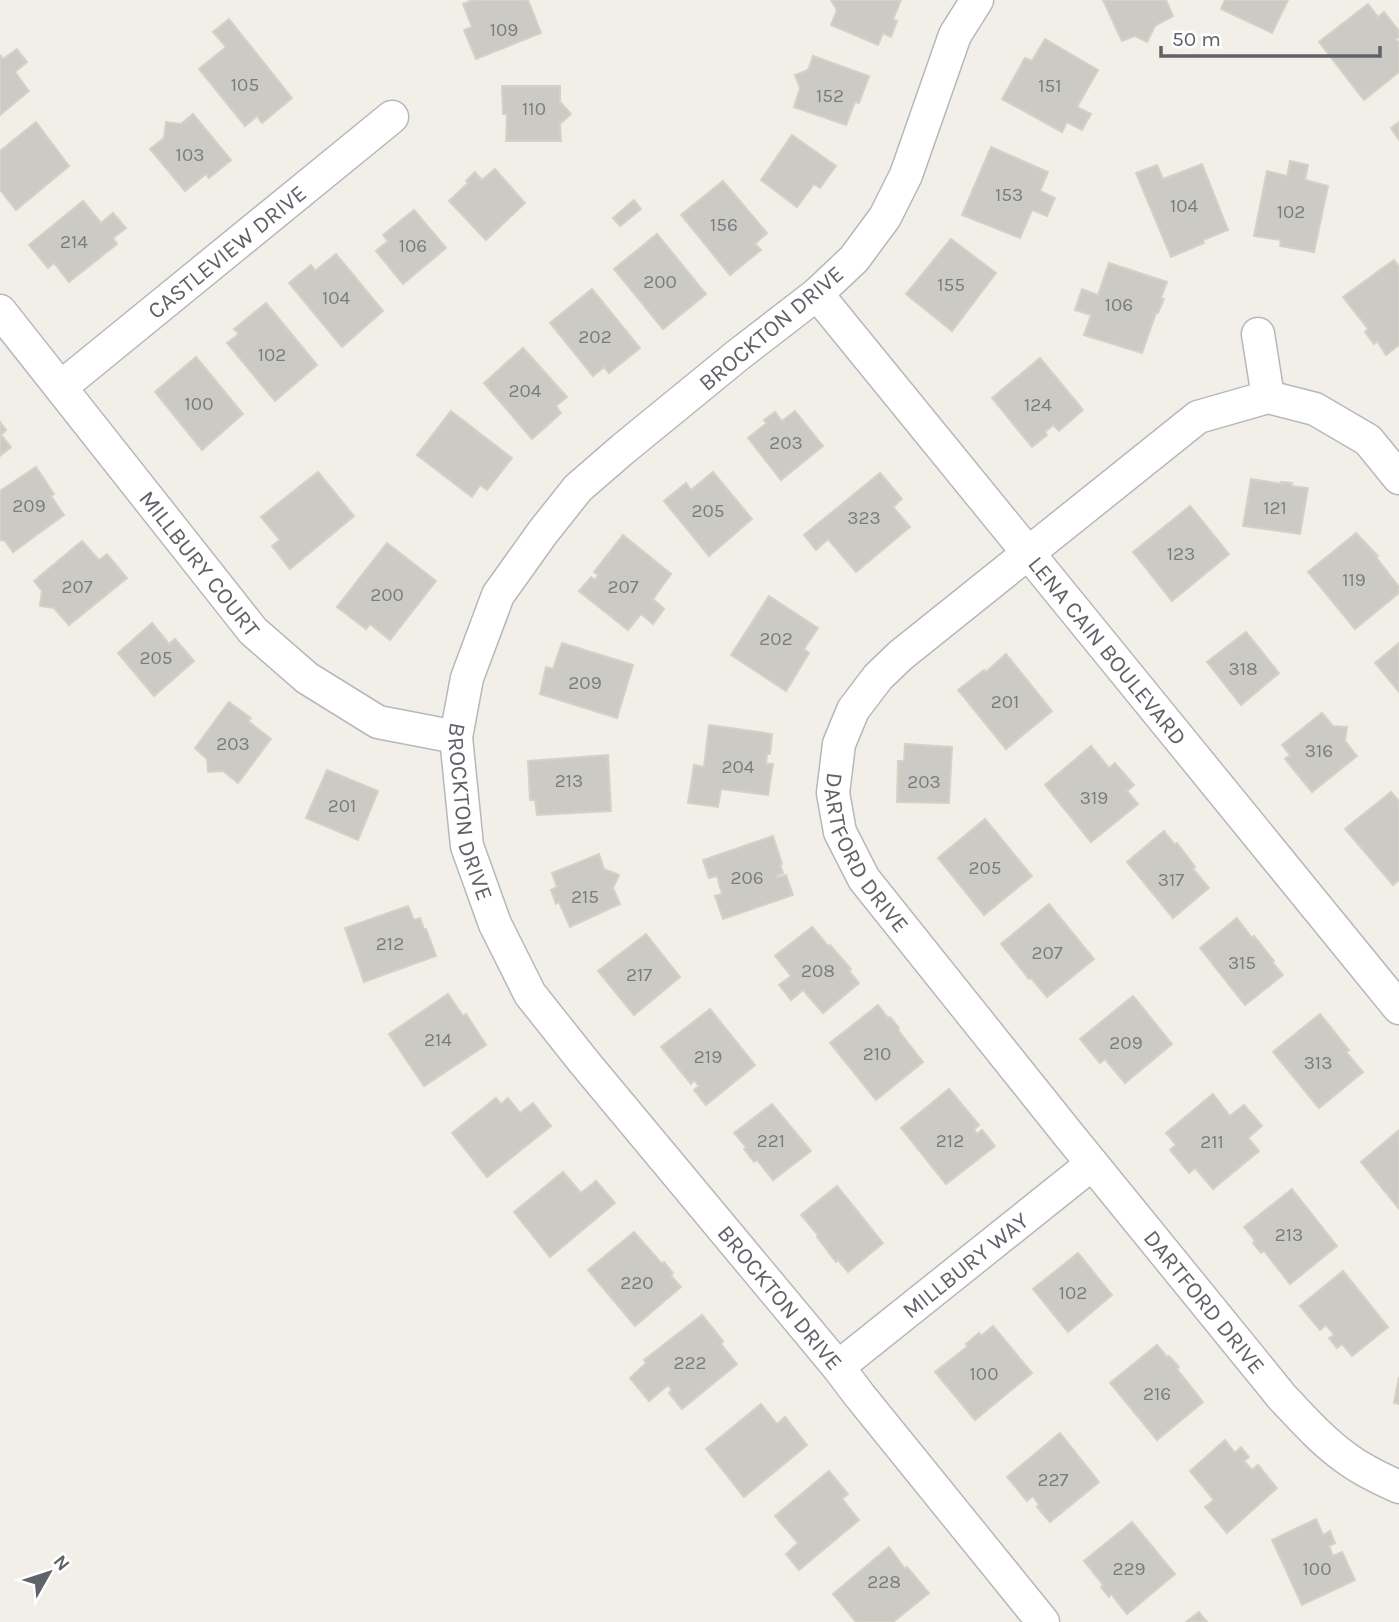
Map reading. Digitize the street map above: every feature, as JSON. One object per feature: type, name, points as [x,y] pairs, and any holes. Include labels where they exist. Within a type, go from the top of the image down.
[{"type":"street","name":"BROCKTON DRIVE","points":[[977,0],[955,35],[911,164],[885,217],[853,259],[817,294],[717,372],[578,488],[498,594],[467,678],[456,737],[467,846],[495,924],[530,994],[838,1367],[1043,1622]]},
{"type":"street","name":"CASTLEVIEW DRIVE","points":[[61,387],[391,117]]},
{"type":"street","name":"LENA CAIN BOULEVARD","points":[[817,294],[1399,1008]]},
{"type":"street","name":"MILLBURY COURT","points":[[0,311],[253,631],[307,678],[378,722],[456,737]]},
{"type":"street","points":[[1258,334],[1268,397],[1315,410],[1368,440],[1399,478]]},
{"type":"street","name":"DARTFORD DRIVE","points":[[1268,397],[1198,417],[901,655],[878,677],[853,710],[839,744],[833,793],[840,832],[864,879],[1282,1397],[1314,1432],[1345,1458],[1399,1487]]},
{"type":"street","name":"MILLBURY WAY","points":[[838,1367],[1092,1164]]},
{"type":"building","points":[[473,0],[528,0],[541,33],[476,59],[464,30],[472,27],[463,4]]},
{"type":"building","points":[[831,0],[901,0],[893,19],[897,21],[891,37],[883,33],[878,45],[831,25],[837,10]]},
{"type":"building","points":[[1103,0],[1166,0],[1173,16],[1155,26],[1147,42],[1135,36],[1122,41]]},
{"type":"building","points":[[1225,0],[1288,0],[1272,33],[1221,9]]},
{"type":"building","points":[[1368,4],[1378,17],[1384,12],[1399,31],[1399,37],[1396,39],[1399,43],[1399,72],[1364,100],[1319,42]]},
{"type":"building","points":[[229,19],[292,98],[262,123],[257,116],[245,126],[199,69],[226,47],[213,32]]},
{"type":"building","points":[[1045,39],[1098,70],[1077,107],[1091,114],[1082,130],[1067,122],[1062,132],[1002,99],[1025,58],[1032,61]]},
{"type":"building","points":[[17,49],[27,62],[15,72],[29,91],[0,115],[0,55],[3,59]]},
{"type":"building","points":[[813,56],[869,76],[859,103],[855,102],[846,125],[794,107],[800,88],[795,75],[808,70]]},
{"type":"building","points":[[502,86],[560,86],[560,102],[571,114],[560,124],[561,141],[506,141],[507,114],[503,114]]},
{"type":"building","points":[[193,114],[231,160],[209,178],[206,174],[185,191],[150,149],[164,138],[166,122],[181,124]]},
{"type":"building","points":[[36,122],[69,166],[16,210],[0,190],[0,151]]},
{"type":"building","points":[[1399,122],[1399,140],[1391,128]]},
{"type":"building","points":[[792,135],[836,166],[820,188],[814,184],[797,207],[761,180]]},
{"type":"building","points":[[991,147],[1048,172],[1040,191],[1055,198],[1047,216],[1032,210],[1020,238],[962,215]]},
{"type":"building","points":[[1290,161],[1308,165],[1305,180],[1328,186],[1314,252],[1280,246],[1281,240],[1254,236],[1267,171],[1287,176]]},
{"type":"building","points":[[1202,164],[1228,230],[1171,257],[1136,173],[1157,165],[1163,179]]},
{"type":"building","points":[[495,169],[525,203],[486,240],[449,201],[468,183],[466,181],[475,172],[482,180]]},
{"type":"building","points":[[723,181],[767,233],[755,244],[761,250],[730,275],[681,215]]},
{"type":"building","points":[[634,200],[641,209],[620,226],[613,218]]},
{"type":"building","points":[[83,201],[101,223],[113,213],[126,228],[113,238],[117,244],[69,282],[54,263],[48,268],[29,245]]},
{"type":"building","points":[[414,210],[446,248],[403,284],[376,251],[388,241],[383,235]]},
{"type":"building","points":[[657,234],[706,294],[663,329],[614,269]]},
{"type":"building","points":[[951,239],[996,273],[952,331],[906,294]]},
{"type":"building","points":[[336,254],[383,311],[342,347],[289,283],[311,265],[315,271]]},
{"type":"building","points":[[1394,260],[1399,267],[1399,345],[1386,355],[1377,341],[1374,344],[1365,332],[1368,329],[1343,297]]},
{"type":"building","points":[[1109,263],[1167,282],[1161,298],[1164,299],[1156,313],[1142,353],[1084,335],[1091,315],[1075,310],[1082,289],[1098,295]]},
{"type":"building","points":[[592,289],[640,348],[609,373],[604,367],[593,376],[550,323]]},
{"type":"building","points":[[266,303],[317,365],[275,401],[227,343],[239,334],[234,329]]},
{"type":"building","points":[[523,348],[567,397],[556,406],[561,413],[532,439],[484,383]]},
{"type":"building","points":[[196,357],[243,414],[202,450],[155,392]]},
{"type":"building","points":[[1040,358],[1083,410],[1059,431],[1053,425],[1045,432],[1047,435],[1032,447],[992,398]]},
{"type":"building","points":[[451,411],[512,458],[487,490],[480,485],[472,497],[417,455]]},
{"type":"building","points":[[795,411],[823,446],[781,480],[748,438],[767,423],[764,420],[775,412],[782,421]]},
{"type":"building","points":[[0,422],[6,430],[1,435],[11,447],[0,456]]},
{"type":"building","points":[[36,467],[64,515],[13,552],[5,541],[0,540],[0,491]]},
{"type":"building","points":[[318,472],[354,516],[290,569],[272,546],[280,540],[261,517]]},
{"type":"building","points":[[713,472],[752,519],[709,556],[664,501],[686,483],[691,490]]},
{"type":"building","points":[[880,473],[902,499],[893,507],[910,527],[856,572],[828,539],[816,550],[804,535]]},
{"type":"building","points":[[1251,479],[1292,483],[1291,486],[1308,488],[1300,534],[1243,526]]},
{"type":"building","points":[[1190,506],[1229,554],[1172,601],[1133,552]]},
{"type":"building","points":[[1356,533],[1378,556],[1376,557],[1399,587],[1399,593],[1355,629],[1308,572]]},
{"type":"building","points":[[623,535],[671,574],[653,599],[664,609],[653,624],[641,614],[628,630],[579,591],[591,577],[595,580],[598,575],[594,572]]},
{"type":"building","points":[[82,541],[99,560],[107,554],[127,578],[69,625],[54,608],[40,606],[42,591],[34,581]]},
{"type":"building","points":[[387,543],[436,581],[390,640],[370,624],[366,629],[337,607]]},
{"type":"building","points":[[769,596],[818,628],[804,649],[809,653],[786,691],[731,655]]},
{"type":"building","points":[[152,623],[169,644],[175,639],[194,661],[154,696],[118,653]]},
{"type":"building","points":[[1246,632],[1279,673],[1241,705],[1207,662]]},
{"type":"building","points":[[562,643],[633,665],[617,718],[540,694],[546,667],[553,669]]},
{"type":"building","points":[[1399,643],[1399,692],[1375,663]]},
{"type":"building","points":[[1006,654],[1052,711],[1006,749],[958,690],[984,670],[986,672]]},
{"type":"building","points":[[229,702],[251,718],[248,721],[271,739],[238,783],[223,771],[208,772],[207,759],[195,748]]},
{"type":"building","points":[[1322,713],[1333,726],[1347,727],[1345,741],[1357,756],[1312,792],[1285,759],[1290,755],[1282,745]]},
{"type":"building","points":[[709,725],[772,734],[766,764],[773,764],[768,795],[721,789],[718,807],[688,803],[694,765],[704,767]]},
{"type":"building","points":[[905,744],[952,747],[949,803],[897,802],[898,761],[904,761]]},
{"type":"building","points":[[1091,746],[1109,768],[1115,763],[1134,785],[1127,791],[1138,804],[1091,842],[1045,785]]},
{"type":"building","points":[[608,755],[611,811],[537,815],[535,800],[530,800],[528,761]]},
{"type":"building","points":[[327,770],[378,791],[358,840],[306,818]]},
{"type":"building","points":[[1391,792],[1399,801],[1399,880],[1393,885],[1345,829]]},
{"type":"building","points":[[985,819],[1032,876],[984,915],[938,858]]},
{"type":"building","points":[[1164,831],[1175,845],[1177,843],[1209,888],[1173,918],[1127,862]]},
{"type":"building","points":[[773,836],[783,873],[776,876],[786,875],[793,895],[723,919],[715,896],[722,894],[717,876],[709,878],[703,860]]},
{"type":"building","points":[[599,854],[604,869],[619,875],[613,888],[620,904],[570,927],[551,890],[557,887],[552,873]]},
{"type":"building","points":[[1049,904],[1094,959],[1047,997],[1001,944]]},
{"type":"building","points":[[408,906],[414,920],[420,918],[436,956],[364,982],[345,928]]},
{"type":"building","points":[[1237,918],[1283,975],[1245,1005],[1200,948]]},
{"type":"building","points":[[812,927],[851,969],[849,971],[859,983],[823,1013],[803,990],[791,1000],[779,985],[791,976],[775,956]]},
{"type":"building","points":[[646,934],[680,977],[634,1015],[598,971]]},
{"type":"building","points":[[448,994],[463,1016],[466,1014],[486,1045],[424,1086],[389,1034]]},
{"type":"building","points":[[1133,996],[1172,1044],[1125,1083],[1105,1059],[1100,1063],[1080,1039]]},
{"type":"building","points":[[878,1005],[899,1028],[923,1062],[876,1100],[830,1043]]},
{"type":"building","points":[[710,1009],[755,1065],[706,1105],[694,1090],[699,1086],[694,1080],[691,1084],[661,1047]]},
{"type":"building","points":[[1320,1014],[1363,1072],[1319,1108],[1273,1052]]},
{"type":"building","points":[[949,1089],[979,1125],[974,1130],[977,1134],[982,1130],[995,1146],[946,1184],[901,1128]]},
{"type":"building","points":[[1213,1094],[1230,1116],[1244,1105],[1262,1126],[1248,1138],[1259,1151],[1213,1189],[1195,1168],[1189,1173],[1170,1150],[1176,1145],[1166,1133]]},
{"type":"building","points":[[496,1098],[501,1104],[508,1098],[520,1113],[533,1103],[551,1126],[487,1177],[452,1133]]},
{"type":"building","points":[[772,1104],[811,1151],[773,1180],[757,1160],[754,1162],[744,1149],[747,1148],[734,1133]]},
{"type":"building","points":[[1399,1130],[1399,1209],[1361,1162]]},
{"type":"building","points":[[563,1172],[581,1193],[596,1181],[615,1203],[550,1257],[514,1212]]},
{"type":"building","points":[[837,1186],[883,1243],[848,1272],[838,1260],[836,1262],[801,1215]]},
{"type":"building","points":[[1292,1189],[1337,1246],[1290,1284],[1264,1251],[1261,1253],[1244,1227]]},
{"type":"building","points":[[634,1232],[662,1264],[664,1262],[681,1287],[635,1326],[588,1270]]},
{"type":"building","points":[[1078,1253],[1112,1295],[1068,1332],[1033,1289]]},
{"type":"building","points":[[1343,1271],[1388,1327],[1352,1356],[1342,1344],[1337,1348],[1329,1338],[1334,1335],[1326,1325],[1320,1330],[1300,1306]]},
{"type":"building","points":[[702,1315],[737,1364],[682,1409],[669,1393],[672,1390],[668,1385],[649,1401],[630,1378],[646,1363],[644,1360]]},
{"type":"building","points":[[993,1326],[1032,1373],[975,1420],[935,1372],[968,1346],[966,1344],[979,1333],[981,1336]]},
{"type":"building","points":[[1157,1345],[1179,1367],[1177,1369],[1203,1402],[1157,1440],[1110,1383]]},
{"type":"building","points":[[1399,1377],[1399,1404],[1394,1403]]},
{"type":"building","points":[[761,1404],[777,1424],[785,1417],[807,1445],[744,1497],[706,1449]]},
{"type":"building","points":[[1060,1433],[1099,1482],[1050,1522],[1037,1507],[1039,1505],[1033,1496],[1027,1501],[1007,1477]]},
{"type":"building","points":[[1225,1440],[1235,1453],[1241,1447],[1249,1457],[1244,1461],[1252,1470],[1258,1465],[1277,1488],[1227,1533],[1205,1507],[1214,1500],[1190,1471]]},
{"type":"building","points":[[829,1471],[848,1494],[842,1499],[859,1520],[799,1570],[786,1554],[798,1543],[775,1516]]},
{"type":"building","points":[[1316,1519],[1323,1535],[1330,1531],[1335,1543],[1329,1546],[1333,1556],[1342,1552],[1355,1580],[1302,1605],[1272,1540]]},
{"type":"building","points":[[1132,1522],[1175,1574],[1127,1614],[1111,1594],[1109,1597],[1084,1561]]},
{"type":"building","points":[[889,1547],[905,1569],[907,1567],[929,1593],[893,1622],[856,1622],[833,1594]]},
{"type":"building","points":[[1199,1612],[1207,1622],[1186,1622]]}]
